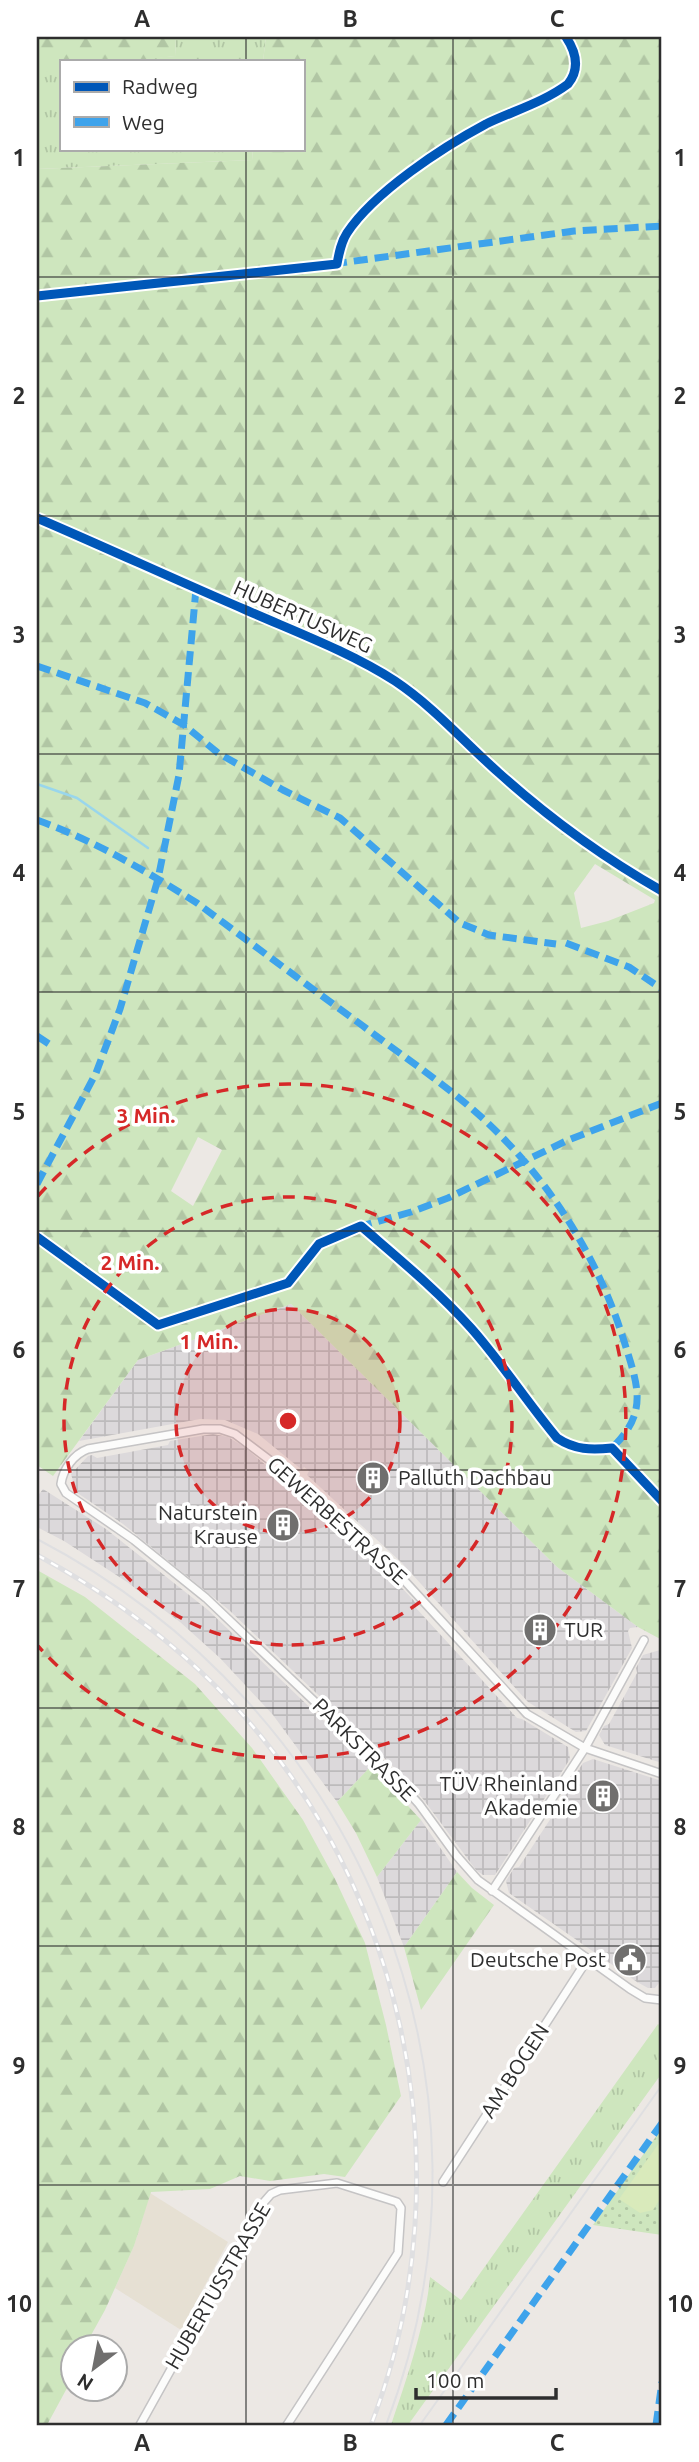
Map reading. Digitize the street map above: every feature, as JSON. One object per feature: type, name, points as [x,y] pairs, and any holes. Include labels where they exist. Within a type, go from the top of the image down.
[{"type":"street","name":"HUBERTUSWEG","points":[[37,518],[280,625],[394,680],[431,708],[497,771],[578,837],[608,860],[662,891]]},
{"type":"street","name":"GEWERBESTRASSE","points":[[65,1491],[61,1482],[64,1473],[84,1450],[203,1429],[220,1429],[235,1434],[284,1471],[394,1570],[523,1711],[585,1748],[662,1774]]},
{"type":"street","name":"PARKSTRASSE","points":[[65,1491],[134,1540],[229,1619],[397,1780],[426,1813],[469,1872],[641,1997],[662,2000]]},
{"type":"street","points":[[492,1891],[585,1748],[645,1640]]},
{"type":"street","name":"AM BOGEN","points":[[443,2182],[587,1960]]},
{"type":"street","name":"HUBERTUSSTRASSE","points":[[140,2425],[264,2202],[271,2194],[280,2190],[337,2183],[397,2202],[401,2208],[398,2253],[287,2425]]},
{"type":"shaded area","points":[[291,1304],[557,1567],[638,1627],[628,1631],[632,1648],[586,1731],[576,1732],[528,1702],[402,1563],[307,1475],[309,1471],[304,1467],[302,1470],[258,1434],[225,1420],[200,1419],[79,1441],[138,1360]]},
{"type":"shaded area","points":[[213,1434],[228,1437],[243,1446],[297,1491],[390,1575],[416,1603],[416,1608],[517,1718],[568,1747],[570,1759],[495,1875],[483,1875],[476,1870],[401,1774],[229,1610],[123,1524],[76,1492],[71,1474],[88,1456],[97,1458]]},
{"type":"shaded area","points":[[43,1489],[106,1529],[208,1610],[371,1766],[337,1802],[273,1715],[220,1658],[180,1622],[127,1582],[64,1541],[37,1527],[37,1497]]},
{"type":"shaded area","points":[[662,1647],[662,1763],[605,1745],[599,1735],[604,1726],[609,1724],[637,1673],[636,1668],[643,1655]]},
{"type":"shaded area","points":[[593,1759],[662,1781],[662,1979],[655,1988],[648,1988],[637,1982],[509,1893],[506,1881],[514,1868],[519,1867],[563,1800],[562,1795],[583,1763]]},
{"type":"shaded area","points":[[421,1820],[457,1872],[404,1947],[377,1877]]},
{"type":"shaded area","points":[[150,2193],[228,2242],[181,2330],[115,2288],[134,2246]]},
{"type":"green space","points":[[37,37],[176,37],[175,56],[142,60],[60,60],[60,70],[37,73]]},
{"type":"green space","points":[[176,37],[266,37],[263,60],[129,60],[175,56]]},
{"type":"green space","points":[[266,37],[662,37],[662,1640],[638,1627],[557,1567],[291,1304],[138,1360],[53,1476],[37,1465],[37,169],[252,160],[253,150],[304,150],[304,60],[263,60]],"holes":[[[595,864],[655,900],[654,903],[608,921],[581,928],[574,893]],[[198,1137],[222,1150],[193,1206],[171,1191]]]},
{"type":"green space","points":[[60,66],[60,150],[253,150],[252,160],[37,169],[37,68]]},
{"type":"green space","points":[[37,1570],[85,1597],[195,1684],[252,1748],[303,1820],[365,1943],[401,2096],[345,2177],[324,2174],[270,2181],[240,2176],[210,2189],[151,2192],[134,2246],[93,2332],[60,2332],[60,2401],[47,2425],[37,2425]]},
{"type":"green space","points":[[371,1766],[421,1820],[377,1877],[356,1833],[337,1802]]},
{"type":"green space","points":[[457,1872],[494,1905],[421,2010],[404,1947]]},
{"type":"green space","points":[[658,2024],[662,2028],[662,2073],[408,2425],[391,2425],[420,2332],[430,2277],[461,2300]]},
{"type":"green space","points":[[662,2128],[662,2235],[593,2225]]},
{"type":"green space","points":[[662,2139],[662,2196],[653,2210],[640,2213],[619,2199]]},
{"type":"waterway","points":[[37,784],[77,798],[148,848]]},
{"type":"tram line","points":[[37,1539],[150,1611],[246,1700],[324,1802],[382,1916],[418,2037],[432,2165],[422,2295],[386,2425]]},
{"type":"tram line","points":[[420,2425],[662,2085]]},
{"type":"railway","points":[[37,1555],[102,1594],[162,1638],[200,1671],[270,1747],[326,1833],[370,1925],[399,2022],[414,2123],[415,2225],[401,2326],[371,2425]]},
{"type":"marked path","points":[[333,264],[574,231],[662,226]]},
{"type":"marked path","points":[[37,1184],[96,1073],[120,1009],[158,879],[179,775],[196,589]]},
{"type":"marked path","points":[[37,666],[145,703],[184,725],[218,753],[340,818],[460,923],[489,935],[556,944]]},
{"type":"marked path","points":[[37,820],[119,857],[197,903],[451,1091],[521,1157],[558,1205],[589,1257],[603,1284],[624,1341],[636,1385],[636,1410],[624,1435],[612,1448]]},
{"type":"marked path","points":[[566,943],[629,967],[662,989]]},
{"type":"marked path","points":[[37,1036],[52,1046]]},
{"type":"marked path","points":[[358,1227],[448,1198],[566,1141],[662,1103]]},
{"type":"marked path","points":[[446,2425],[662,2123]]},
{"type":"marked path","points":[[656,2425],[662,2382]]},
{"type":"cycle path","points":[[37,296],[337,264],[343,240],[359,217],[410,172],[486,124],[539,101],[568,84],[574,72],[575,60],[566,37]]},
{"type":"cycle path","points":[[37,518],[322,643],[395,681],[423,702],[537,806],[598,851],[662,891]]},
{"type":"cycle path","points":[[37,1237],[158,1325],[288,1283],[319,1244],[361,1226],[431,1288],[471,1328],[557,1438],[583,1448],[612,1448],[662,1501]]},
{"type":"place","name":"Palluth Dachbau","points":[[373,1478]]},
{"type":"place","name":"Naturstein Krause","points":[[283,1525]]},
{"type":"place","name":"TUR","points":[[540,1630]]},
{"type":"place","name":"TÜV Rheinland Akademie","points":[[603,1796]]},
{"type":"place","name":"Deutsche Post","points":[[630,1960]]}]
